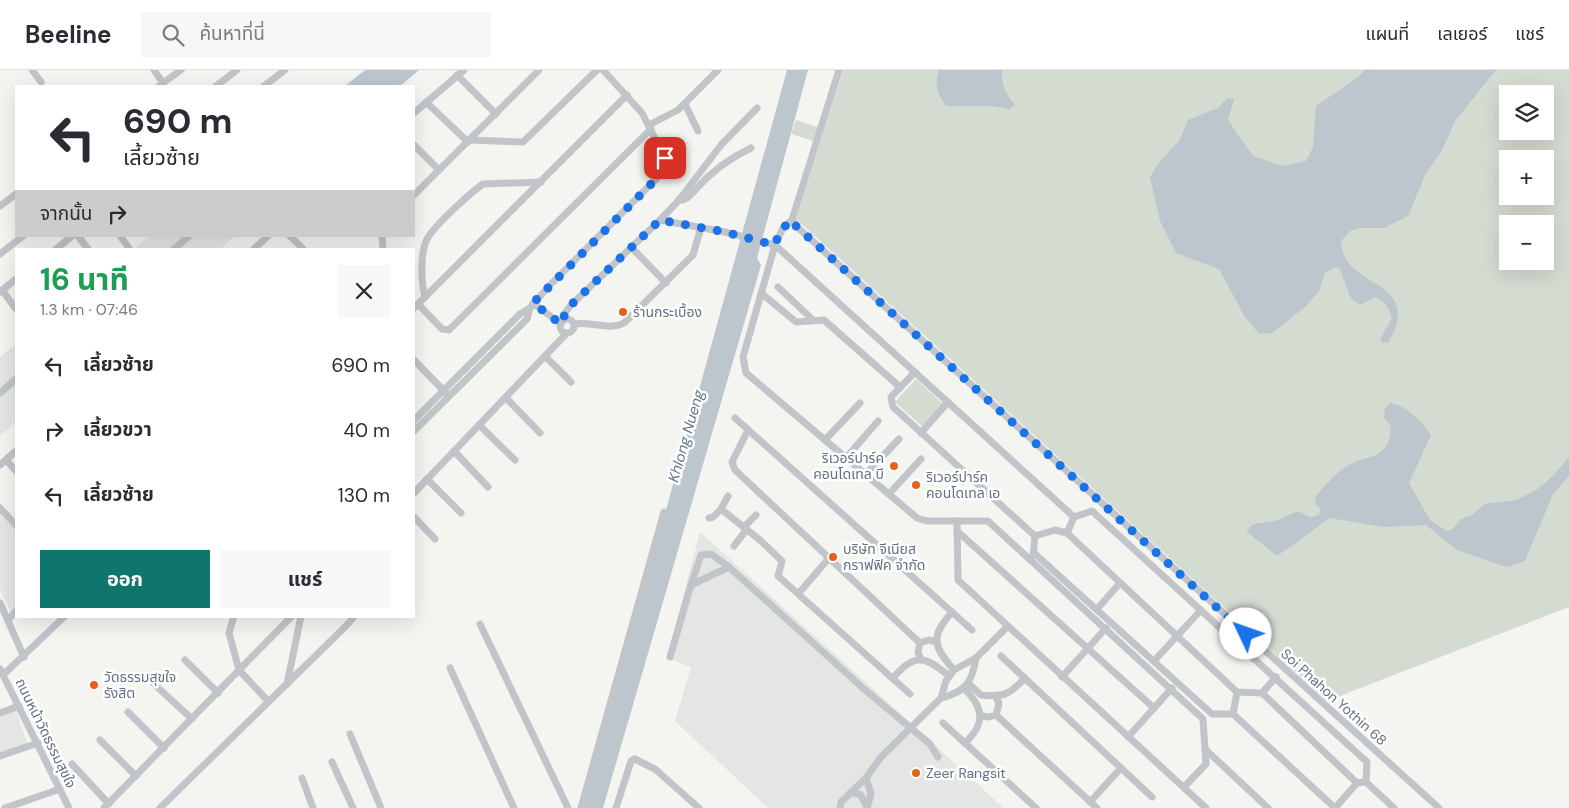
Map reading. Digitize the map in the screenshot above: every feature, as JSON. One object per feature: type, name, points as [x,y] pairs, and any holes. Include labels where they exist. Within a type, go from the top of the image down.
[{"type":"street","points":[[32,70],[41,82]]},
{"type":"street","points":[[154,70],[161,85],[181,70]]},
{"type":"street","points":[[217,85],[237,70]]},
{"type":"street","points":[[265,85],[285,70]]},
{"type":"street","points":[[415,194],[539,70]]},
{"type":"street","points":[[426,102],[469,141],[523,142],[597,70]]},
{"type":"street","points":[[415,419],[447,393],[527,319],[531,305],[665,170],[666,162],[650,127],[627,95],[603,70]]},
{"type":"street","points":[[627,95],[416,306],[442,329],[449,330],[650,127],[671,115],[685,104],[718,70]]},
{"type":"street","points":[[839,70],[792,220],[783,228],[772,244],[744,357],[746,373],[922,520],[988,521],[1172,688],[1203,718],[1206,764],[1184,787]]},
{"type":"street","points":[[415,112],[460,73],[496,114]]},
{"type":"street","points":[[685,104],[698,131]]},
{"type":"street","points":[[566,334],[561,330],[564,313],[679,200],[721,145],[757,108]]},
{"type":"street","points":[[415,146],[439,170]]},
{"type":"street","points":[[679,200],[686,199],[726,161],[751,148]]},
{"type":"street","points":[[424,297],[422,281],[424,248],[431,234],[483,184],[541,182]]},
{"type":"street","points":[[0,206],[15,195]]},
{"type":"street","points":[[660,220],[725,232],[772,244],[1074,517]]},
{"type":"street","name":"Soi Phahon Yothin 68","points":[[792,220],[803,233],[1439,808]]},
{"type":"street","points":[[574,324],[585,322],[609,326],[620,325],[666,283],[693,255],[701,227]]},
{"type":"street","points":[[0,254],[22,237]]},
{"type":"street","points":[[57,248],[71,237]]},
{"type":"street","points":[[79,237],[87,248]]},
{"type":"street","points":[[121,237],[129,248]]},
{"type":"street","points":[[175,248],[188,237]]},
{"type":"street","points":[[255,248],[267,237]]},
{"type":"street","points":[[291,237],[302,248]]},
{"type":"street","points":[[632,248],[666,283]]},
{"type":"street","points":[[15,280],[1,291],[15,307]]},
{"type":"street","points":[[778,287],[813,320]]},
{"type":"street","points":[[761,293],[796,322],[824,320],[900,387]]},
{"type":"street","points":[[415,492],[566,334],[574,330],[574,324],[571,320],[562,322],[531,305]]},
{"type":"street","points":[[546,357],[572,382]]},
{"type":"street","points":[[415,363],[447,393]]},
{"type":"street","points":[[915,372],[891,397],[891,404],[1035,536]]},
{"type":"street","points":[[0,393],[15,380]]},
{"type":"street","points":[[415,430],[447,393]]},
{"type":"street","points":[[506,398],[540,433]]},
{"type":"street","points":[[825,440],[860,402]]},
{"type":"street","points":[[921,433],[948,402]]},
{"type":"street","points":[[735,418],[972,630]]},
{"type":"street","points":[[846,458],[878,421]]},
{"type":"street","points":[[480,426],[515,460]]},
{"type":"street","points":[[748,430],[734,457],[733,466],[920,644]]},
{"type":"street","points":[[866,474],[899,439]]},
{"type":"street","points":[[454,451],[488,487]]},
{"type":"street","points":[[15,452],[3,462],[15,470]]},
{"type":"street","points":[[889,494],[921,459]]},
{"type":"street","points":[[426,479],[461,513]]},
{"type":"street","points":[[709,518],[714,517],[721,509],[728,496]]},
{"type":"street","points":[[0,508],[15,524]]},
{"type":"street","points":[[721,509],[746,528],[782,561],[778,576],[910,694]]},
{"type":"street","points":[[1067,534],[1074,517],[1092,511],[1367,762],[1366,782]]},
{"type":"street","points":[[581,808],[664,512]]},
{"type":"street","points":[[734,546],[756,515]]},
{"type":"street","points":[[415,518],[435,539]]},
{"type":"street","points":[[957,521],[958,580],[1206,808]]},
{"type":"street","points":[[1035,536],[1055,530],[1067,534],[1237,692],[1262,694],[1357,783]]},
{"type":"street","points":[[957,531],[1154,708]]},
{"type":"street","points":[[1032,561],[1035,536]]},
{"type":"street","points":[[1034,553],[1212,714],[1233,714],[1335,808],[1357,783],[1366,782],[1394,808]]},
{"type":"street","points":[[670,657],[701,555],[711,554],[864,689],[930,744],[938,757]]},
{"type":"street","points":[[799,593],[830,558]]},
{"type":"street","points":[[691,585],[729,568]]},
{"type":"street","points":[[1097,609],[1120,583]]},
{"type":"street","points":[[0,603],[24,657]]},
{"type":"street","points":[[1154,661],[1201,610]]},
{"type":"street","points":[[8,620],[15,612]]},
{"type":"street","points":[[952,612],[941,625],[937,642],[938,652],[952,673]]},
{"type":"street","points":[[1,671],[24,657],[63,618]]},
{"type":"street","points":[[233,618],[229,632],[239,670],[268,701]]},
{"type":"street","points":[[72,764],[106,806],[290,618]]},
{"type":"street","points":[[286,685],[301,618]]},
{"type":"street","points":[[160,808],[353,618]]},
{"type":"street","points":[[480,624],[568,808]]},
{"type":"street","points":[[840,808],[841,802],[866,778],[881,757],[940,698],[952,673],[976,658],[1007,627]]},
{"type":"street","points":[[1062,677],[1106,628]]},
{"type":"street","points":[[920,644],[929,640],[937,642]]},
{"type":"street","points":[[920,644],[918,652],[921,660]]},
{"type":"street","points":[[1001,656],[1152,797]]},
{"type":"street","points":[[940,698],[956,694],[966,685],[974,672],[976,658]]},
{"type":"street","points":[[185,660],[218,693]]},
{"type":"street","points":[[893,678],[906,664],[921,660],[931,661],[952,673]]},
{"type":"street","points":[[450,668],[514,808]]},
{"type":"street","name":"ถนนหน้าวัดธรรมสุขใจ","points":[[1,671],[69,808]]},
{"type":"street","points":[[1262,694],[1276,677]]},
{"type":"street","points":[[966,685],[981,696],[996,696],[1013,692],[1025,678]]},
{"type":"street","points":[[154,684],[192,719]]},
{"type":"street","points":[[965,744],[975,734],[981,720],[976,700],[966,685]]},
{"type":"street","points":[[1128,737],[1172,688]]},
{"type":"street","points":[[1233,714],[1237,692]]},
{"type":"street","points":[[996,696],[999,704],[996,715]]},
{"type":"street","points":[[0,712],[19,706]]},
{"type":"street","points":[[128,712],[164,748]]},
{"type":"street","points":[[980,716],[989,717],[996,715]]},
{"type":"street","points":[[996,715],[1097,808]]},
{"type":"street","points":[[943,723],[1036,808]]},
{"type":"street","points":[[350,734],[382,808]]},
{"type":"street","points":[[100,740],[136,776]]},
{"type":"street","points":[[0,756],[38,743]]},
{"type":"street","points":[[1206,750],[1268,808]]},
{"type":"street","points":[[616,808],[631,761],[635,759],[655,769],[699,808]]},
{"type":"street","points":[[332,762],[353,808]]},
{"type":"street","points":[[1090,802],[1121,768]]},
{"type":"street","points":[[302,778],[313,808]]},
{"type":"street","points":[[866,778],[871,794],[867,808]]},
{"type":"street","points":[[5,808],[60,789]]},
{"type":"street","points":[[851,792],[861,796],[867,808]]},
{"type":"shaded area","points":[[365,70],[419,70],[401,85],[346,85]]},
{"type":"shaded area","points":[[787,70],[808,70],[757,258],[761,265],[603,808],[584,808]]},
{"type":"shaded area","points":[[843,70],[1569,70],[1569,607],[1327,701],[796,219]]},
{"type":"shaded area","points":[[939,70],[1002,70],[1002,80],[1005,89],[1015,105],[1009,109],[991,106],[946,106],[937,89]]},
{"type":"shaded area","points":[[1365,70],[1496,70],[1455,121],[1442,150],[1425,175],[1408,216],[1384,228],[1360,228],[1350,231],[1341,241],[1345,257],[1354,268],[1390,295],[1397,306],[1397,322],[1388,343],[1382,343],[1380,339],[1392,318],[1386,306],[1376,297],[1360,305],[1351,299],[1340,269],[1335,267],[1325,273],[1319,291],[1305,307],[1272,333],[1259,334],[1245,317],[1219,269],[1176,253],[1160,221],[1150,177],[1159,162],[1179,141],[1188,120],[1218,108],[1227,98],[1234,99],[1228,120],[1253,156],[1283,166],[1306,161],[1313,147],[1316,106],[1357,78]]},
{"type":"shaded area","points":[[796,120],[818,127],[814,141],[791,134]]},
{"type":"shaded area","points":[[148,237],[234,237],[221,248],[135,248]]},
{"type":"shaded area","points":[[15,345],[15,423],[0,436],[0,357]]},
{"type":"shaded area","points":[[916,379],[944,405],[923,427],[895,402]]},
{"type":"shaded area","points":[[1391,403],[1414,415],[1431,435],[1409,483],[1430,520],[1447,531],[1453,529],[1461,519],[1472,515],[1485,504],[1516,500],[1535,491],[1553,476],[1569,457],[1569,476],[1553,494],[1525,561],[1507,567],[1457,550],[1426,525],[1383,527],[1330,518],[1277,556],[1246,531],[1253,524],[1275,521],[1298,511],[1310,517],[1319,515],[1320,509],[1315,503],[1316,496],[1330,480],[1347,466],[1376,455],[1386,446],[1391,426],[1384,418],[1385,408]]},
{"type":"shaded area","points":[[0,511],[15,527],[15,608],[11,612],[0,589]]},
{"type":"shaded area","points":[[700,532],[1004,808],[768,808],[675,721],[691,667],[667,658]]},
{"type":"shaded area","points":[[15,708],[28,746],[0,756],[0,713]]},
{"type":"place","name":"ร้านกระเบื้อง","points":[[623,312]]},
{"type":"place","name":"ริเวอร์ปาร์ค คอนโดเทล บี","points":[[894,466]]},
{"type":"place","name":"ริเวอร์ปาร์ค คอนโดเทล เอ","points":[[916,485]]},
{"type":"place","name":"บริษัท จีเนียส กราฟฟิค จำกัด","points":[[833,557]]},
{"type":"place","name":"วัดธรรมสุขใจ รังสิต","points":[[94,685]]},
{"type":"place","name":"Zeer Rangsit","points":[[916,773]]},
{"type":"route","points":[[665,158],[665,170],[533,303],[561,324],[564,320],[564,313],[571,305],[660,220],[725,232],[774,245],[783,228],[792,220],[796,226],[1246,634]]},
{"type":"water label","name":"Khlong Nueng","points":[[686,436]]}]
